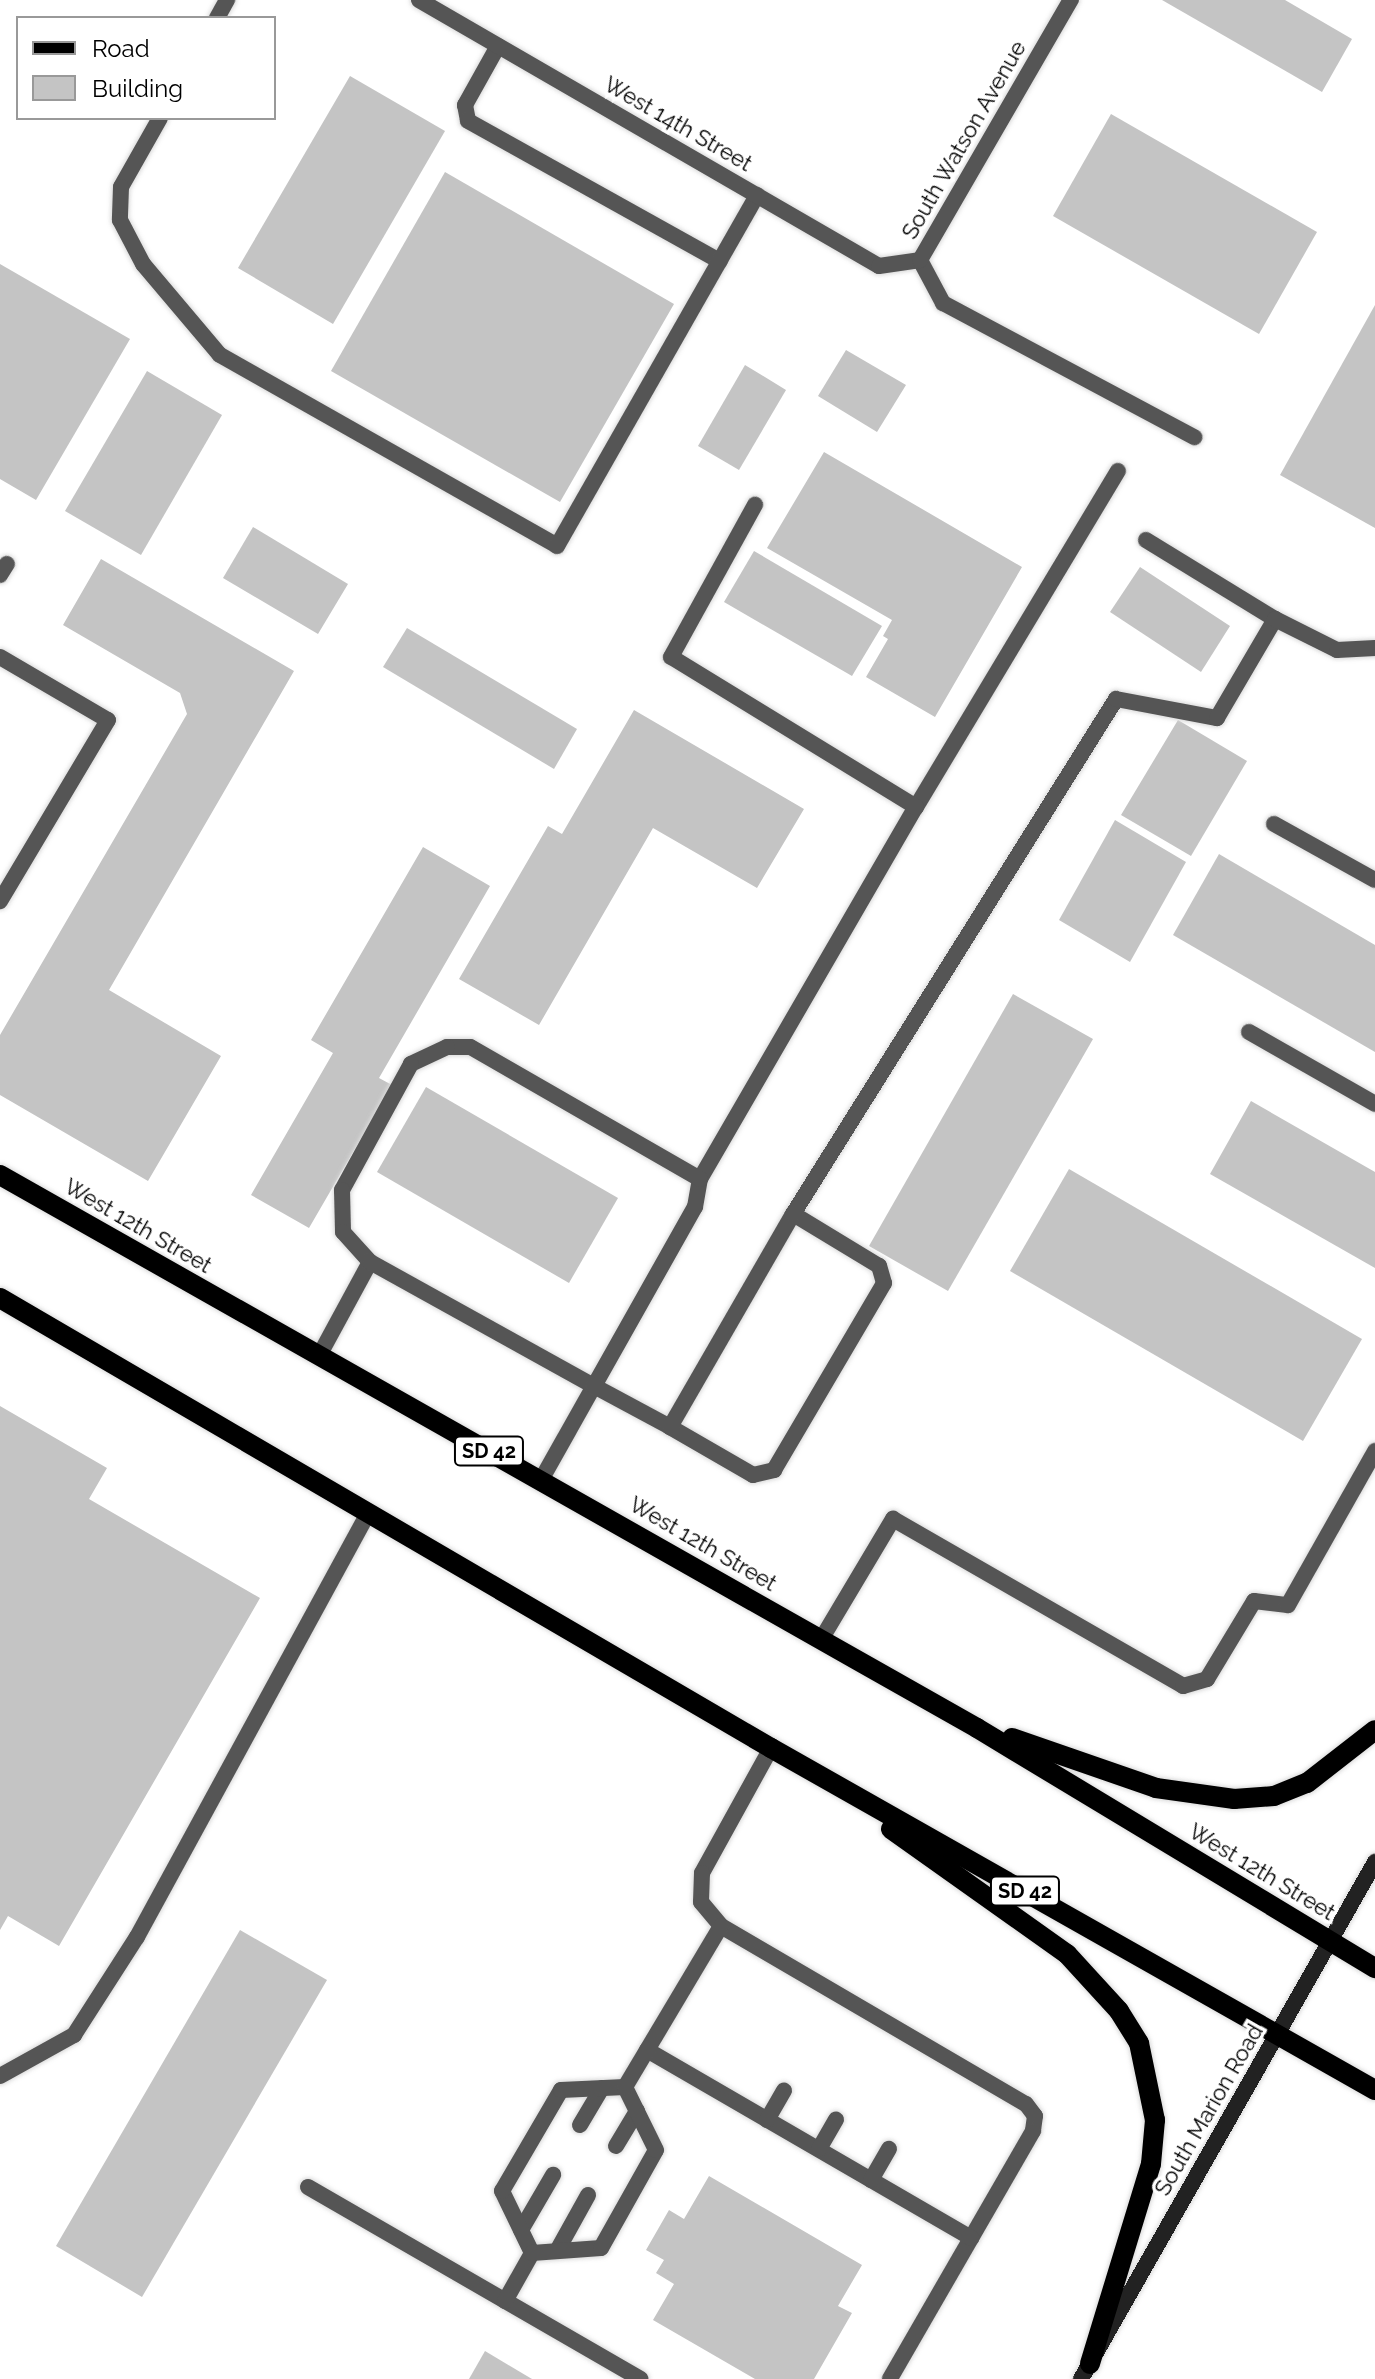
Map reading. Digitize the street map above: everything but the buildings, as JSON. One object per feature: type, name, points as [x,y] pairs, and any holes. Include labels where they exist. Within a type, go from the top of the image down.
[{"type":"main road","name":"West 12th Street","points":[[0,1175],[822,1638],[1375,1968]]},
{"type":"main road","name":"SD 42","points":[[0,1298],[367,1515],[771,1748],[1375,2090]]},
{"type":"main road","points":[[977,1728],[1156,1788],[1234,1799],[1274,1796],[1307,1783],[1375,1730]]},
{"type":"main road","points":[[771,1748],[1029,1923],[1095,1980],[1139,2043],[1155,2120],[1151,2164],[1085,2372]]},
{"type":"main road","name":"South Marion Road","points":[[1085,2372],[1375,1862]]},
{"type":"street","name":"West 14th Street","points":[[419,0],[879,266],[920,260]]},
{"type":"street","name":"South Watson Avenue","points":[[920,260],[1071,0]]},
{"type":"street","points":[[498,46],[465,105],[468,121],[720,261]]},
{"type":"street","points":[[159,120],[121,187],[120,220],[143,264],[220,355],[557,546],[757,195]]},
{"type":"street","points":[[920,260],[943,303],[1194,437]]},
{"type":"street","points":[[541,1480],[695,1207],[700,1179],[916,807],[1118,471]]},
{"type":"street","points":[[755,505],[671,657],[916,807]]},
{"type":"street","points":[[1146,540],[1275,619],[1337,650],[1375,648]]},
{"type":"street","points":[[670,1427],[793,1214],[1116,699],[1217,718],[1275,619]]},
{"type":"street","points":[[0,657],[108,720],[0,901]]},
{"type":"street","points":[[1274,824],[1375,880]]},
{"type":"street","points":[[1249,1032],[1375,1104]]},
{"type":"street","points":[[700,1179],[470,1047],[447,1047],[411,1064],[342,1190],[343,1232],[370,1262],[753,1475],[774,1470],[884,1283],[879,1266],[793,1214]]},
{"type":"street","points":[[319,1356],[370,1262]]},
{"type":"street","points":[[822,1638],[893,1519],[1183,1686],[1207,1679],[1254,1601],[1288,1605],[1375,1451]]},
{"type":"street","points":[[0,2076],[74,2035],[137,1937],[367,1515]]},
{"type":"street","points":[[771,1748],[702,1873],[701,1902],[721,1926],[835,2000],[940,2061],[1026,2104],[1035,2116],[1033,2131],[890,2379]]},
{"type":"street","points":[[625,2087],[721,1926]]},
{"type":"street","points":[[647,2050],[971,2238]]},
{"type":"street","points":[[532,2253],[502,2191],[561,2090],[625,2087]]},
{"type":"street","points":[[532,2253],[601,2248],[656,2150],[625,2087]]},
{"type":"street","points":[[580,2125],[602,2088]]},
{"type":"street","points":[[767,2120],[784,2090]]},
{"type":"street","points":[[616,2146],[637,2111]]},
{"type":"street","points":[[819,2149],[836,2120]]},
{"type":"street","points":[[871,2180],[889,2149]]},
{"type":"street","points":[[521,2230],[553,2175]]},
{"type":"street","points":[[308,2187],[641,2379]]},
{"type":"street","points":[[557,2251],[588,2195]]},
{"type":"street","points":[[505,2301],[532,2253]]}]
